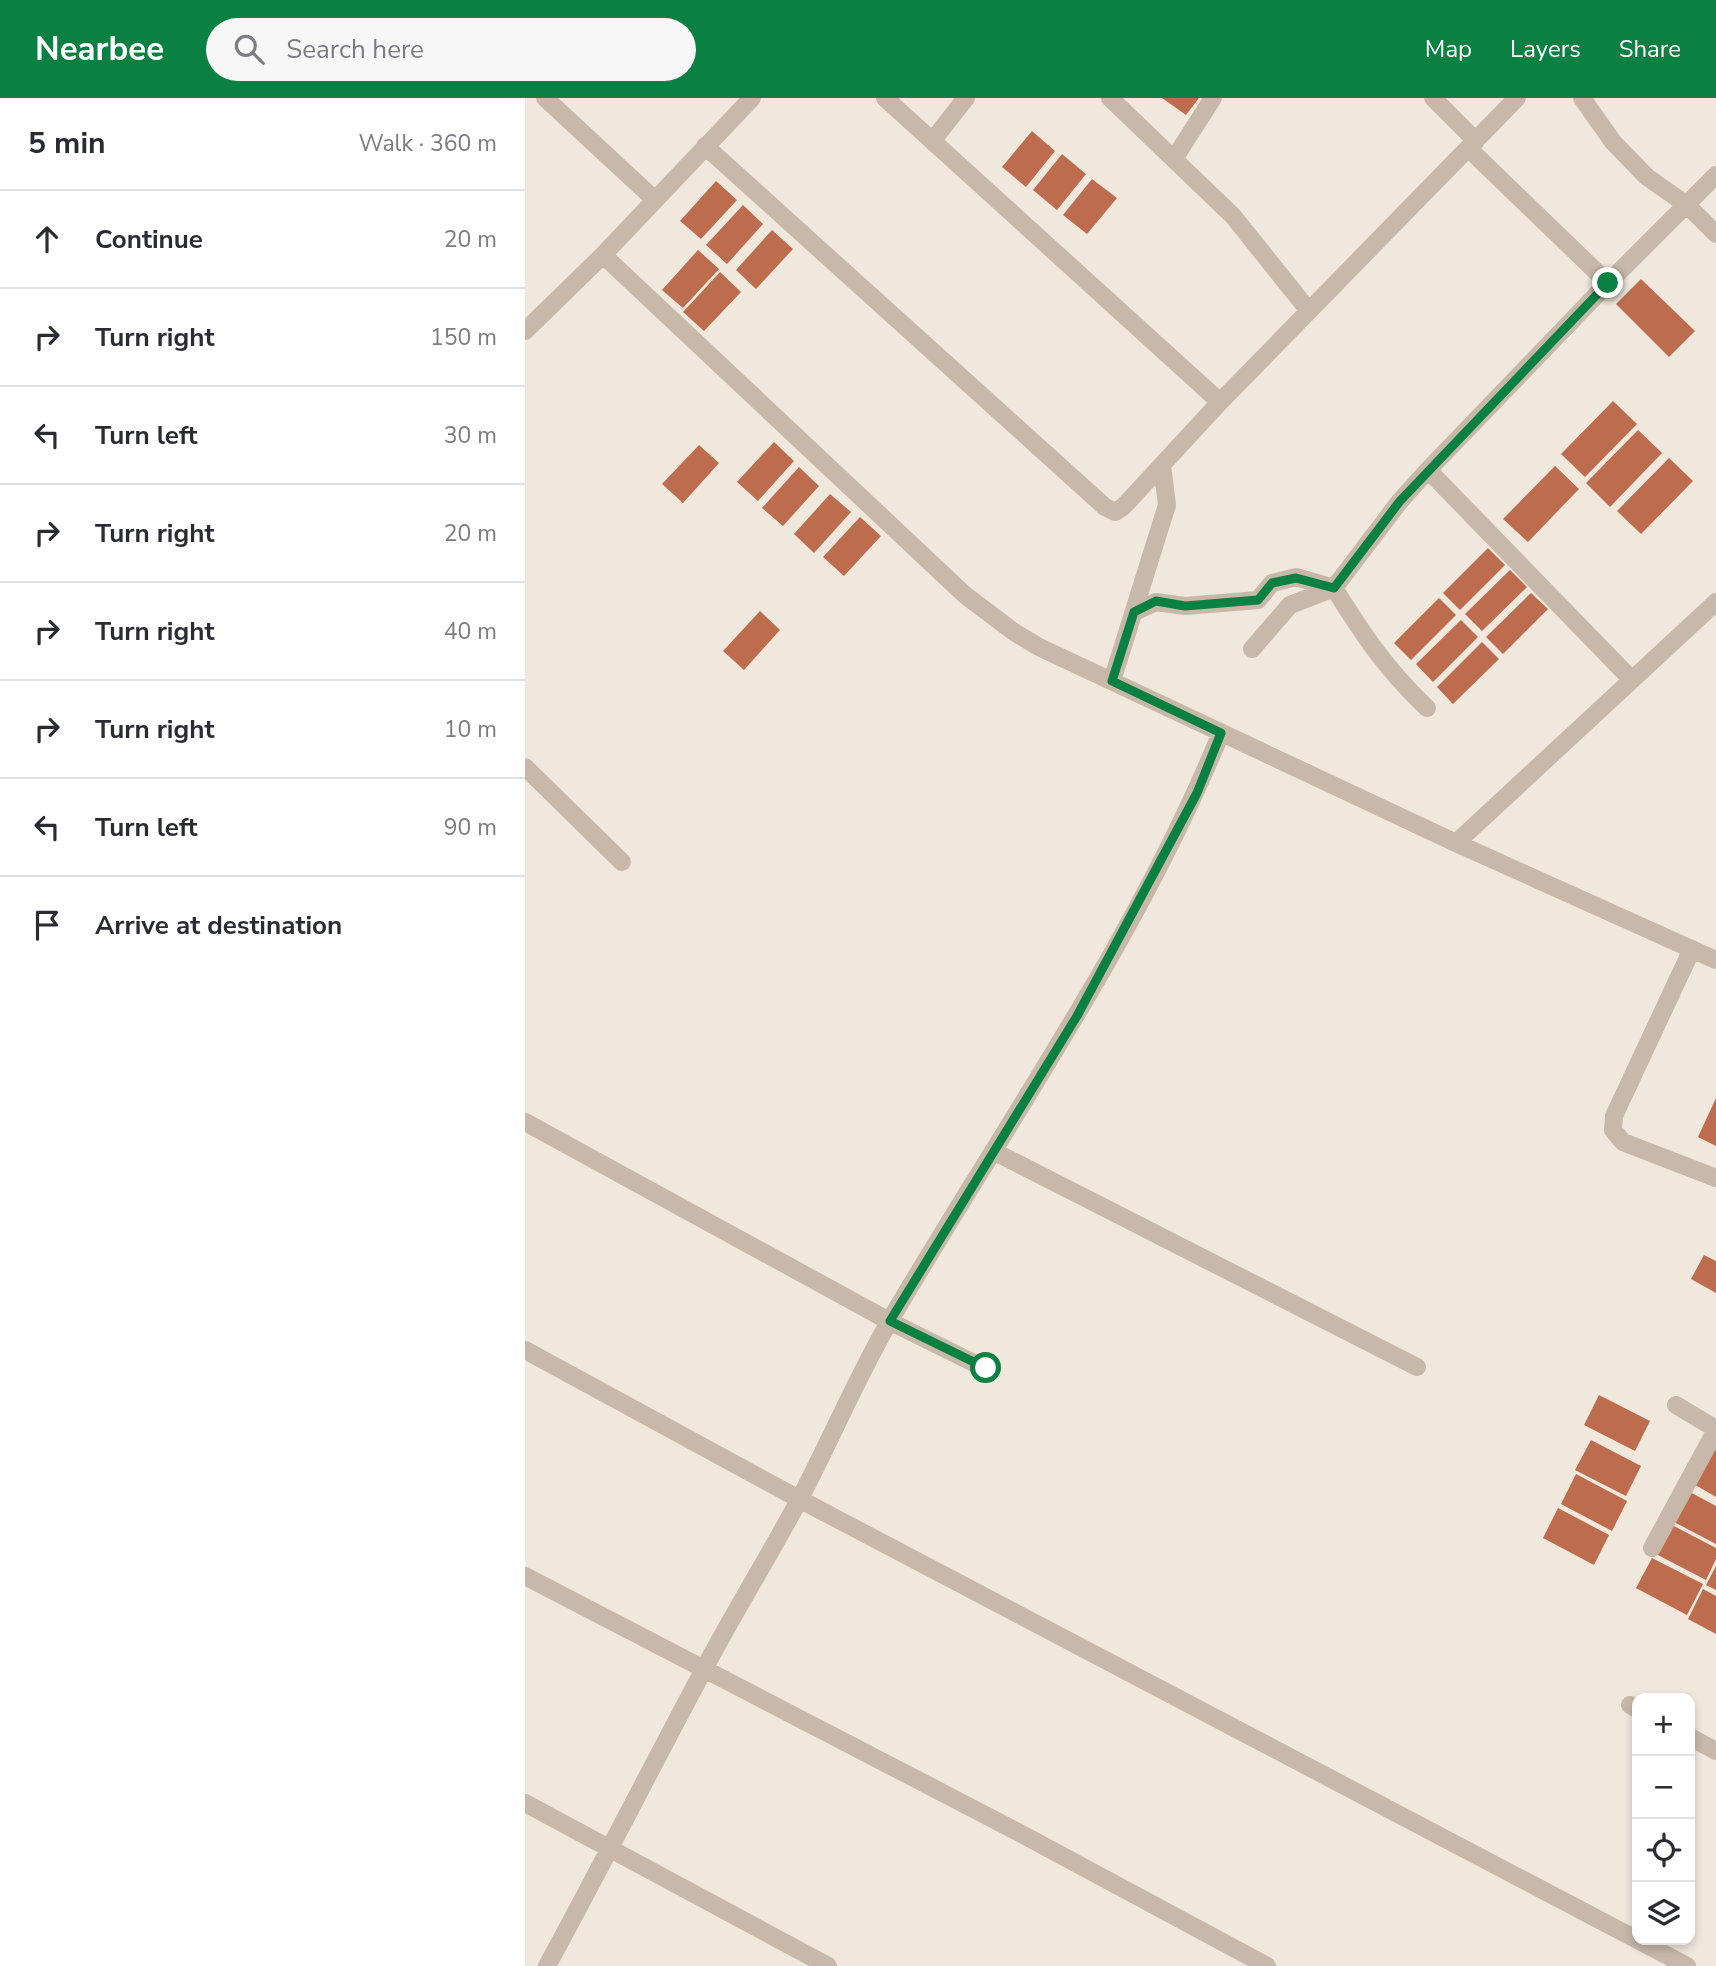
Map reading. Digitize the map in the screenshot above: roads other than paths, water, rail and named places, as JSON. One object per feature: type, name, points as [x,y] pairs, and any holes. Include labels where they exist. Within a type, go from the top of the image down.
[{"type":"street","points":[[545,98],[654,199]]},
{"type":"street","points":[[525,331],[603,255],[752,98]]},
{"type":"street","points":[[885,98],[1220,402]]},
{"type":"street","points":[[933,140],[966,98]]},
{"type":"street","points":[[1110,98],[1233,216],[1309,311]]},
{"type":"street","points":[[1174,159],[1213,98]]},
{"type":"street","points":[[1433,98],[1472,144],[1608,283]]},
{"type":"street","points":[[705,146],[1105,507],[1115,512],[1517,98]]},
{"type":"street","points":[[1582,98],[1621,150],[1647,177],[1687,205],[1716,233]]},
{"type":"street","points":[[1252,649],[1290,605],[1334,588],[1400,501],[1428,470],[1608,283],[1716,176]]},
{"type":"street","points":[[603,255],[965,595],[1014,632],[1221,733],[1716,960]]},
{"type":"street","points":[[1112,681],[1167,505],[1162,465]]},
{"type":"street","points":[[1428,470],[1632,680]]},
{"type":"street","points":[[1134,612],[1156,601],[1185,606],[1258,600],[1272,583],[1296,578],[1334,588],[1374,651],[1398,681],[1427,708]]},
{"type":"street","points":[[1456,842],[1716,602]]},
{"type":"street","points":[[547,1966],[612,1848],[703,1671],[799,1499],[890,1321],[1077,1016],[1197,793],[1221,733]]},
{"type":"street","points":[[525,767],[622,862]]},
{"type":"street","points":[[1692,949],[1614,1116],[1613,1130],[1623,1142],[1716,1178]]},
{"type":"street","points":[[525,1122],[890,1321],[986,1368]]},
{"type":"street","points":[[993,1152],[1417,1367]]},
{"type":"street","points":[[525,1350],[799,1499],[1687,1966]]},
{"type":"street","points":[[1652,1548],[1716,1429],[1676,1405]]},
{"type":"street","points":[[525,1576],[1267,1966]]},
{"type":"street","points":[[1695,1740],[1716,1751]]},
{"type":"street","points":[[525,1803],[828,1966]]}]
